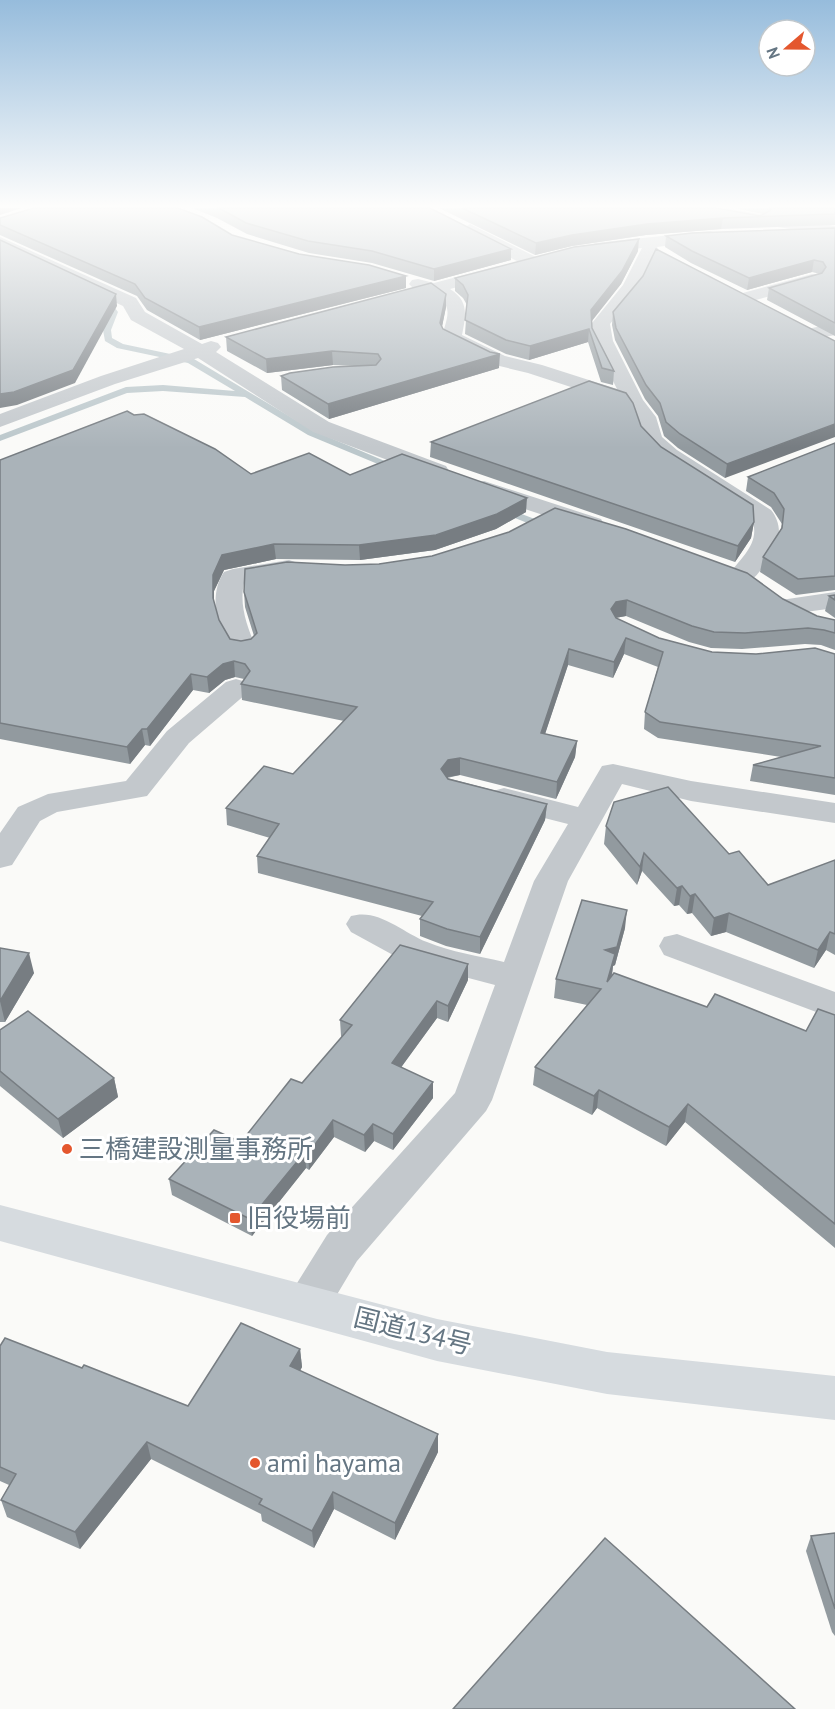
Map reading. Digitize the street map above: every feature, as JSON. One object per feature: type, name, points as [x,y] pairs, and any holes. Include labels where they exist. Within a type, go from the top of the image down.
[{"type":"highway","name":"国道134号","points":[[0,1223],[437,1340],[608,1373],[835,1398]]},
{"type":"street","points":[[99,288],[130,302],[138,316],[195,352],[252,383],[321,428],[540,518],[614,530]]},
{"type":"street","points":[[377,303],[433,288],[455,301],[457,307],[452,337],[498,360],[535,369],[633,401]]},
{"type":"street","points":[[630,288],[601,323],[603,341],[633,401],[645,417],[652,439],[669,455],[733,486],[763,515],[769,527],[768,539],[741,576]]},
{"type":"street","points":[[724,288],[767,310]]},
{"type":"street","points":[[745,298],[782,288]]},
{"type":"street","points":[[793,325],[835,348]]},
{"type":"street","points":[[810,334],[835,329]]},
{"type":"street","points":[[0,421],[108,380],[232,341]]},
{"type":"street","points":[[252,383],[286,379]]},
{"type":"street","points":[[242,648],[232,622],[230,583],[232,577],[282,568],[315,569]]},
{"type":"street","points":[[720,568],[741,576],[824,624]]},
{"type":"street","points":[[775,596],[835,600]]},
{"type":"street","points":[[0,857],[29,814],[48,804],[136,789],[178,737],[236,688]]},
{"type":"street","points":[[307,1304],[342,1248],[472,1100],[551,881],[613,773],[691,791],[835,813]]},
{"type":"street","points":[[471,789],[586,819]]},
{"type":"street","points":[[363,924],[417,952],[516,978]]},
{"type":"street","points":[[677,946],[835,1006]]},
{"type":"building","points":[[0,288],[103,288],[116,294],[73,370],[14,392],[0,394]]},
{"type":"building","points":[[138,288],[358,288],[199,327],[145,298]]},
{"type":"building","points":[[413,288],[437,288],[446,294],[440,323],[443,329],[490,352],[500,354],[328,404],[281,376],[333,367],[376,365],[381,359],[378,354],[332,351],[266,359],[226,337]]},
{"type":"building","points":[[464,288],[609,288],[591,310],[592,328],[614,371],[602,368],[589,329],[530,346],[506,340],[465,320],[468,295]]},
{"type":"building","points":[[633,288],[731,288],[835,341],[835,424],[727,464],[680,434],[666,422],[660,403],[646,385],[616,328],[613,312]]},
{"type":"building","points":[[769,288],[835,288],[835,323]]},
{"type":"building","points":[[589,381],[626,393],[633,403],[641,426],[661,447],[753,505],[754,522],[738,546],[431,442]]},
{"type":"building","points":[[127,411],[134,415],[144,414],[215,449],[251,474],[309,453],[350,475],[402,454],[527,498],[497,514],[436,535],[359,545],[274,544],[222,555],[213,575],[213,598],[219,620],[230,639],[241,641],[251,639],[257,633],[244,592],[245,569],[287,562],[379,564],[432,556],[509,532],[555,508],[626,529],[747,573],[783,599],[817,616],[835,620],[835,633],[808,628],[745,633],[714,632],[692,626],[627,600],[616,602],[611,609],[616,618],[659,638],[712,652],[756,654],[815,648],[835,654],[835,778],[753,765],[821,746],[660,722],[645,712],[663,652],[626,638],[614,662],[569,649],[541,733],[577,741],[557,782],[460,758],[448,760],[441,769],[448,779],[547,804],[480,937],[447,929],[420,919],[433,902],[257,856],[279,824],[226,808],[264,766],[293,774],[357,707],[241,684],[250,671],[245,664],[234,661],[223,664],[207,677],[191,674],[147,729],[142,729],[127,747],[0,723],[0,460]]},
{"type":"building","points":[[835,443],[835,576],[798,579],[763,557],[782,528],[784,509],[774,493],[748,477]]},
{"type":"building","points":[[668,787],[729,854],[739,851],[768,885],[835,860],[835,934],[830,932],[818,950],[729,913],[714,918],[695,894],[690,896],[682,886],[677,888],[644,853],[640,867],[606,826],[614,802]]},
{"type":"building","points":[[582,900],[627,910],[617,947],[605,950],[615,954],[607,982],[614,973],[707,1007],[715,994],[806,1031],[818,1009],[835,1015],[835,1224],[688,1104],[669,1127],[599,1090],[594,1096],[535,1067],[601,989],[556,979]]},
{"type":"building","points":[[400,945],[468,964],[448,1006],[437,1001],[392,1063],[433,1082],[393,1134],[373,1124],[364,1135],[333,1120],[308,1154],[305,1152],[250,1219],[169,1179],[214,1130],[241,1142],[291,1079],[302,1083],[352,1025],[340,1020]]},
{"type":"building","points":[[0,948],[29,953],[0,1001]]},
{"type":"building","points":[[28,1011],[114,1078],[58,1119],[0,1071],[0,1030]]},
{"type":"building","points":[[241,1323],[300,1349],[290,1366],[438,1434],[395,1523],[333,1492],[312,1531],[259,1504],[262,1499],[147,1442],[75,1532],[1,1500],[16,1474],[0,1467],[0,1346],[5,1338],[82,1368],[84,1365],[188,1406]]},
{"type":"building","points":[[835,1533],[835,1609],[811,1536]]},
{"type":"building","points":[[605,1538],[795,1709],[453,1709]]},
{"type":"waterway","points":[[100,302],[109,306],[114,312],[107,330],[108,339],[120,346],[191,361],[311,433],[401,470]]},
{"type":"waterway","points":[[0,438],[126,390],[163,388],[243,395]]},
{"type":"waterway","points":[[501,509],[549,528]]},
{"type":"place","name":"三橋建設測量事務所","points":[[67,1149]]},
{"type":"place","name":"旧役場前","points":[[235,1218]]},
{"type":"place","name":"ami hayama","points":[[255,1463]]}]
